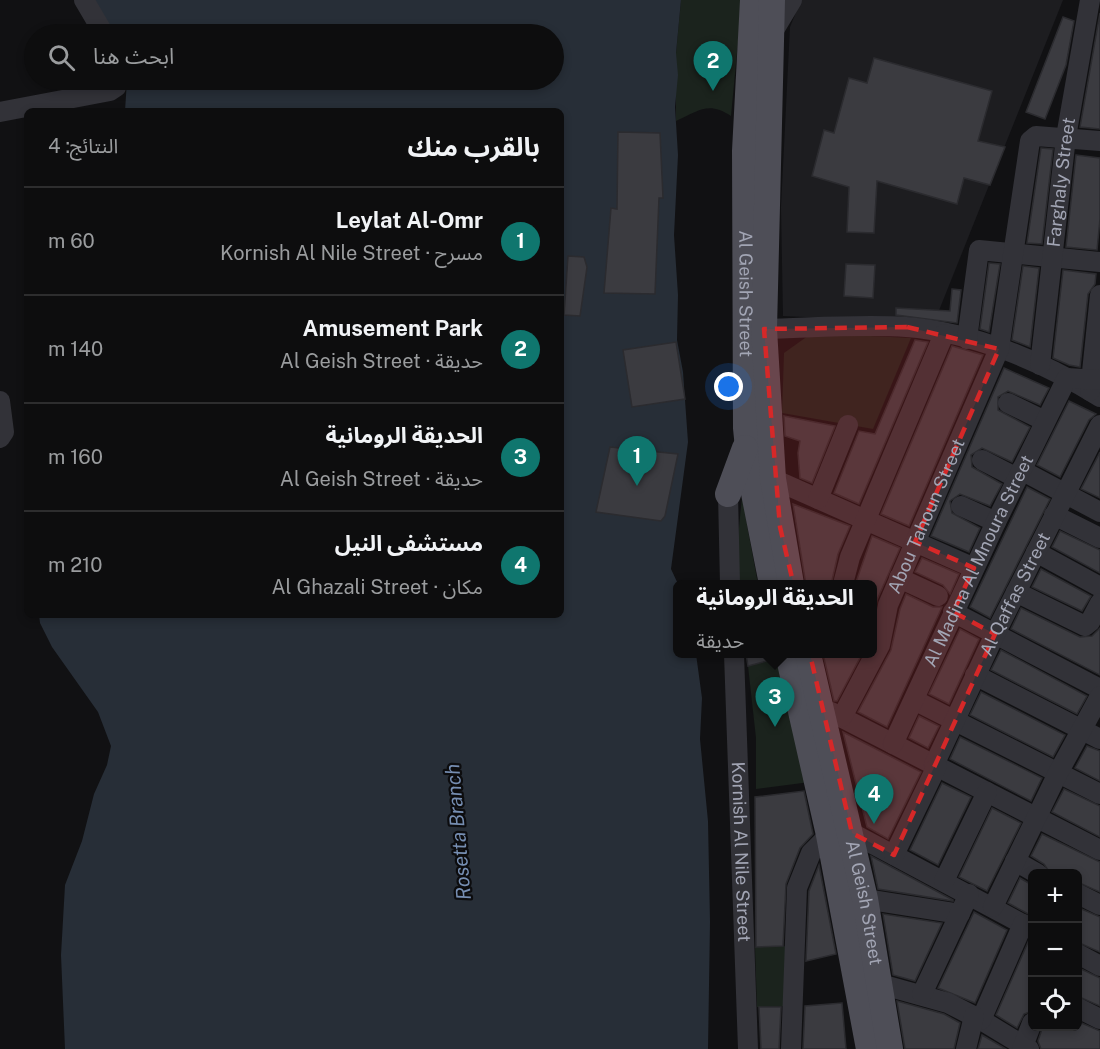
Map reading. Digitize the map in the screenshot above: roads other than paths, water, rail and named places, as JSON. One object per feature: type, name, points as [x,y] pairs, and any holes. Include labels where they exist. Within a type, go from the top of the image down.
[{"type":"main road","name":"Al Geish Street","points":[[753,0],[744,151],[746,445],[771,580]]},
{"type":"main road","name":"Al Geish Street","points":[[772,0],[764,329],[773,479],[790,580]]},
{"type":"main road","points":[[728,494],[746,445]]},
{"type":"main road","name":"Al Geish Street","points":[[789,658],[840,834],[865,899],[890,1049]]},
{"type":"main road","name":"Al Geish Street","points":[[810,658],[831,712],[840,834],[869,1049]]},
{"type":"street","points":[[84,0],[98,24]]},
{"type":"street","points":[[771,35],[792,0]]},
{"type":"street","name":"Farghaly Street","points":[[1040,365],[1066,137],[1093,10]]},
{"type":"street","points":[[0,112],[112,90]]},
{"type":"street","name":"Abou Tahoun Street","points":[[877,649],[880,645],[885,613],[899,578],[999,349],[1029,141],[1036,136],[1066,137]]},
{"type":"street","points":[[1066,137],[1100,141]]},
{"type":"street","points":[[968,339],[978,252],[1013,253],[1100,262]]},
{"type":"street","points":[[764,329],[907,327],[968,339],[1040,365],[1066,378],[1095,387],[1100,295]]},
{"type":"street","points":[[845,580],[866,520],[944,334]]},
{"type":"street","name":"Al Madina Al Mnoura Street","points":[[893,744],[953,612],[1066,378]]},
{"type":"street","points":[[0,402],[4,432],[0,438]]},
{"type":"street","points":[[1008,403],[1045,421]]},
{"type":"street","points":[[818,499],[848,425]]},
{"type":"street","name":"Al Qaffas Street","points":[[894,855],[954,720],[1035,552],[1065,494],[1092,460],[1100,425]]},
{"type":"street","points":[[982,460],[1065,494],[1100,512]]},
{"type":"street","points":[[773,479],[974,568]]},
{"type":"street","points":[[728,494],[730,580]]},
{"type":"street","points":[[961,506],[996,522]]},
{"type":"street","points":[[1054,515],[1100,538]]},
{"type":"street","points":[[1035,552],[1100,587]]},
{"type":"street","points":[[899,578],[938,596]]},
{"type":"street","points":[[1016,592],[1085,626],[1090,622],[1100,603]]},
{"type":"street","points":[[953,612],[1100,689]]},
{"type":"street","name":"Kornish Al Nile Street","points":[[734,658],[748,1049]]},
{"type":"street","name":"Abou Tahoun Street","points":[[831,712],[870,658]]},
{"type":"street","points":[[975,675],[1100,740]]},
{"type":"street","points":[[993,907],[1035,817],[1100,696]]},
{"type":"street","points":[[914,700],[1100,794]]},
{"type":"street","points":[[831,712],[1100,850]]},
{"type":"street","points":[[944,881],[987,792]]},
{"type":"street","points":[[791,1049],[797,888],[811,853],[840,834],[894,855],[1028,927],[978,1018],[966,1049]]},
{"type":"street","points":[[1015,861],[1030,869]]},
{"type":"street","points":[[922,994],[969,894]]},
{"type":"street","points":[[1082,896],[1100,905]]},
{"type":"street","points":[[865,899],[960,914]]},
{"type":"street","points":[[1082,957],[1100,966]]},
{"type":"street","points":[[880,984],[922,994],[978,1018],[1025,1048],[1030,1031]]},
{"type":"street","points":[[1082,1010],[1100,1019]]},
{"type":"water","name":"Rosetta Branch","points":[[84,0],[681,0],[676,53],[678,75],[675,107],[678,155],[674,235],[678,295],[677,340],[683,372],[688,442],[671,569],[676,580],[673,580],[673,658],[697,658],[702,698],[700,739],[708,821],[710,922],[708,1049],[65,1049],[61,955],[65,885],[82,841],[94,794],[107,765],[111,746],[98,712],[52,647],[39,618],[564,618],[564,108],[125,108],[126,90],[564,90],[564,24],[98,24]]},
{"type":"place","name":"Amusement Park","points":[[713,91]]},
{"type":"place","name":"Leylat Al-Omr","points":[[637,486]]},
{"type":"place","name":"الحديقة الرومانية","points":[[775,727]]},
{"type":"place","name":"مستشفى النيل","points":[[874,824]]}]
